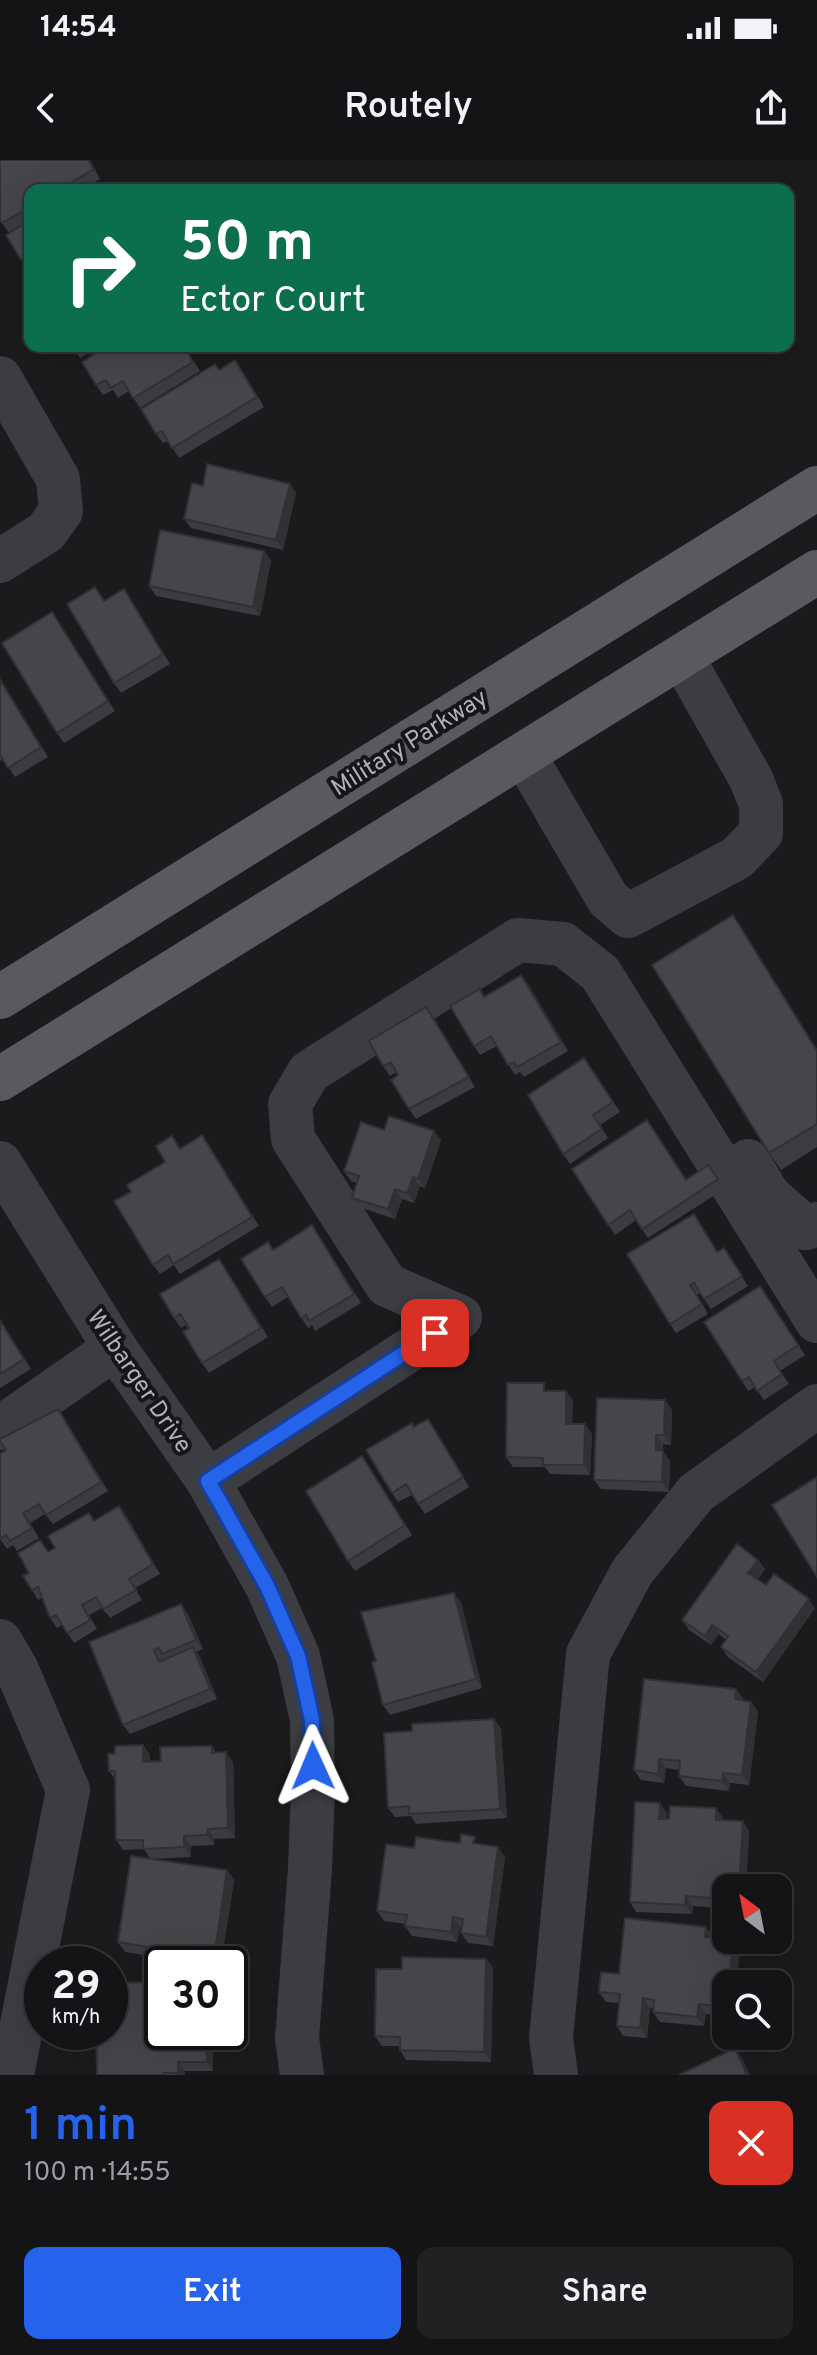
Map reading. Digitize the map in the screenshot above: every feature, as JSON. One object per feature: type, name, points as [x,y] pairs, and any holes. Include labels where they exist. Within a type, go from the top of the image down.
[{"type":"main road","name":"Military Parkway","points":[[0,997],[817,488]]},
{"type":"main road","points":[[0,1079],[817,572]]},
{"type":"street","points":[[0,378],[58,479],[61,511],[46,532],[0,561]]},
{"type":"street","points":[[682,657],[751,779],[761,804],[761,833],[737,858],[628,916],[618,947],[769,1196],[806,1228],[817,1224]]},
{"type":"street","points":[[524,755],[608,899],[628,916]]},
{"type":"street","points":[[208,1481],[460,1317],[387,1285],[293,1139],[290,1104],[309,1072],[518,940],[563,944],[600,973],[817,1321]]},
{"type":"street","name":"Wilbarger Drive","points":[[0,1163],[115,1348],[208,1481],[267,1586],[298,1656],[312,1720],[313,1789],[297,2038],[302,2075]]},
{"type":"street","points":[[0,1428],[115,1348]]},
{"type":"street","points":[[556,2075],[551,2038],[588,1654],[632,1572],[696,1493],[817,1406]]},
{"type":"street","points":[[0,1641],[17,1670],[68,1790],[12,2075]]},
{"type":"building","points":[[0,160],[88,160],[94,169],[68,184],[24,184],[24,210],[2,223]]},
{"type":"building","points":[[24,224],[24,258],[21,260],[6,235]]},
{"type":"building","points":[[98,352],[187,352],[193,362],[133,398],[123,381],[111,388],[106,380],[96,385],[82,362]]},
{"type":"building","points":[[235,360],[257,397],[172,448],[162,431],[156,434],[141,409],[215,364],[219,370]]},
{"type":"building","points":[[207,464],[290,484],[276,540],[184,519],[192,483],[203,486]]},
{"type":"building","points":[[160,530],[264,551],[253,607],[149,586]]},
{"type":"building","points":[[95,587],[104,601],[124,589],[163,654],[114,683],[67,604]]},
{"type":"building","points":[[52,612],[108,701],[57,733],[2,643]]},
{"type":"building","points":[[0,680],[41,747],[8,768],[0,755]]},
{"type":"building","points":[[733,915],[817,1051],[817,1124],[769,1153],[652,965]]},
{"type":"building","points":[[521,975],[561,1042],[517,1067],[514,1062],[508,1065],[491,1036],[474,1046],[450,1006],[480,989],[484,997]]},
{"type":"building","points":[[426,1007],[469,1077],[409,1109],[391,1080],[398,1075],[391,1062],[383,1066],[369,1041]]},
{"type":"building","points":[[584,1058],[613,1102],[593,1115],[602,1129],[563,1154],[528,1095]]},
{"type":"building","points":[[389,1116],[434,1131],[418,1179],[413,1177],[407,1193],[395,1189],[388,1209],[352,1198],[359,1176],[344,1171],[361,1122],[384,1130]]},
{"type":"building","points":[[647,1120],[686,1180],[708,1165],[718,1179],[642,1229],[630,1210],[608,1225],[572,1169]]},
{"type":"building","points":[[202,1135],[252,1217],[173,1264],[168,1255],[153,1265],[114,1201],[131,1192],[127,1185],[165,1162],[156,1146],[172,1136],[180,1149]]},
{"type":"building","points":[[694,1214],[717,1252],[724,1248],[742,1276],[704,1299],[694,1283],[690,1285],[702,1304],[670,1324],[627,1254]]},
{"type":"building","points":[[312,1225],[354,1294],[309,1321],[306,1315],[301,1318],[282,1287],[265,1297],[241,1259],[268,1242],[273,1250]]},
{"type":"building","points":[[219,1259],[261,1328],[202,1363],[183,1332],[189,1328],[180,1314],[174,1318],[160,1294]]},
{"type":"building","points":[[760,1286],[798,1345],[774,1361],[782,1374],[757,1391],[749,1377],[742,1381],[704,1322]]},
{"type":"building","points":[[0,1321],[24,1359],[0,1374]]},
{"type":"building","points":[[507,1383],[544,1383],[544,1391],[566,1391],[566,1424],[585,1424],[584,1465],[543,1465],[543,1458],[506,1457]]},
{"type":"building","points":[[597,1398],[665,1400],[664,1435],[656,1435],[656,1450],[663,1451],[662,1482],[594,1480]]},
{"type":"building","points":[[58,1409],[101,1482],[46,1515],[39,1504],[23,1513],[32,1528],[10,1541],[6,1535],[0,1539],[0,1454],[6,1450],[0,1439]]},
{"type":"building","points":[[428,1419],[463,1477],[418,1504],[406,1484],[392,1493],[366,1450],[412,1423],[414,1427]]},
{"type":"building","points":[[362,1456],[405,1525],[348,1561],[306,1491]]},
{"type":"building","points":[[817,1477],[817,1577],[772,1505]]},
{"type":"building","points":[[119,1506],[153,1564],[129,1579],[136,1590],[103,1609],[96,1597],[82,1605],[90,1620],[67,1633],[56,1615],[50,1618],[38,1587],[32,1590],[23,1576],[29,1573],[18,1553],[40,1540],[48,1552],[55,1548],[48,1536],[89,1513],[94,1521]]},
{"type":"building","points":[[737,1544],[758,1560],[748,1573],[766,1585],[774,1574],[809,1599],[756,1672],[721,1647],[728,1636],[712,1625],[705,1636],[682,1620]]},
{"type":"building","points":[[454,1593],[476,1679],[383,1705],[372,1662],[376,1661],[361,1612]]},
{"type":"building","points":[[181,1604],[196,1640],[162,1654],[159,1648],[154,1650],[159,1662],[193,1647],[210,1689],[123,1725],[89,1642]]},
{"type":"building","points":[[644,1679],[736,1689],[735,1699],[751,1702],[742,1775],[723,1773],[722,1781],[679,1776],[680,1761],[659,1759],[658,1774],[634,1770]]},
{"type":"building","points":[[494,1719],[500,1809],[409,1814],[409,1806],[388,1808],[384,1733],[412,1731],[412,1724]]},
{"type":"building","points":[[143,1745],[143,1762],[161,1761],[160,1747],[212,1746],[212,1753],[226,1752],[228,1828],[208,1829],[207,1835],[184,1836],[184,1847],[143,1849],[143,1840],[116,1840],[115,1771],[109,1771],[108,1754],[115,1754],[115,1746]]},
{"type":"building","points":[[635,1802],[660,1803],[659,1819],[669,1819],[670,1806],[716,1808],[716,1820],[743,1821],[740,1874],[712,1874],[712,1898],[686,1896],[685,1905],[630,1902]]},
{"type":"building","points":[[461,1834],[475,1837],[473,1843],[498,1847],[486,1937],[461,1933],[463,1919],[453,1917],[451,1932],[405,1926],[407,1915],[377,1911],[386,1844],[414,1848],[416,1837],[460,1843]]},
{"type":"building","points":[[131,1856],[227,1870],[216,1946],[144,1946],[118,1942]]},
{"type":"building","points":[[625,1918],[706,1927],[705,1937],[712,1938],[712,1954],[732,1954],[730,1970],[712,1970],[712,2005],[699,2004],[697,2017],[653,2012],[654,2000],[643,1998],[640,2028],[617,2026],[620,1994],[599,1992],[601,1972],[619,1974]]},
{"type":"building","points":[[402,1957],[486,1959],[484,2052],[400,2050],[400,2037],[375,2036],[376,1969],[402,1969]]},
{"type":"building","points":[[144,1982],[144,2050],[207,2050],[207,2062],[178,2062],[178,2073],[164,2075],[97,2075],[96,2050],[128,2050],[128,1983]]},
{"type":"building","points":[[736,2050],[747,2075],[679,2075]]},
{"type":"route","points":[[313,1766],[312,1720],[298,1656],[267,1586],[208,1481],[435,1333]]}]
